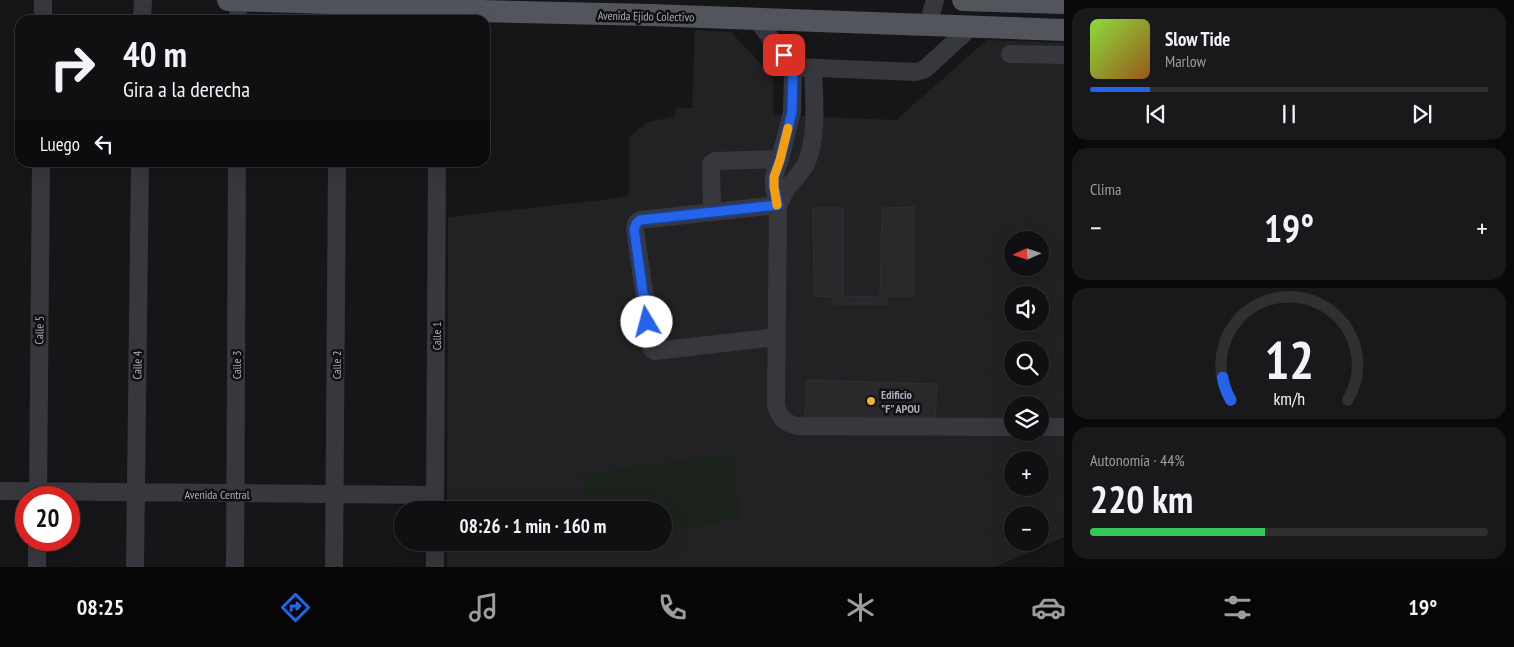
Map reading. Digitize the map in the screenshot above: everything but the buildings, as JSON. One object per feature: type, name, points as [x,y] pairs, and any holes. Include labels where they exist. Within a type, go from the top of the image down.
[{"type":"main road","name":"Avenida Ejido Colectivo","points":[[228,0],[438,15]]},
{"type":"main road","points":[[963,0],[1064,3]]},
{"type":"main road","name":"Avenida Ejido Colectivo","points":[[490,16],[756,19],[1064,30]]},
{"type":"street","points":[[43,0],[43,15]]},
{"type":"street","points":[[142,0],[142,15]]},
{"type":"street","points":[[238,0],[238,15]]},
{"type":"street","points":[[928,25],[935,0]]},
{"type":"street","points":[[756,19],[793,67],[792,112],[774,177],[778,205],[776,406],[782,419],[788,424],[796,426],[1004,427]]},
{"type":"street","points":[[793,67],[920,72],[972,26]]},
{"type":"street","points":[[1010,54],[1064,55]]},
{"type":"street","points":[[778,205],[787,188],[798,177],[806,163],[811,148],[814,100],[813,68]]},
{"type":"street","points":[[712,211],[711,164],[716,160],[780,160]]},
{"type":"street","name":"Calle 5","points":[[38,486],[41,167]]},
{"type":"street","name":"Calle 4","points":[[135,567],[140,167]]},
{"type":"street","name":"Calle 3","points":[[235,567],[237,167]]},
{"type":"street","name":"Calle 2","points":[[334,567],[337,167]]},
{"type":"street","name":"Calle 1","points":[[435,501],[437,167]]},
{"type":"street","points":[[777,337],[659,352],[652,349],[634,229],[640,220],[778,205]]},
{"type":"street","points":[[1049,427],[1064,427]]},
{"type":"street","name":"Avenida Central","points":[[0,491],[15,493]]},
{"type":"street","name":"Avenida Central","points":[[80,495],[335,495],[410,501]]},
{"type":"street","points":[[37,551],[37,567]]},
{"type":"street","points":[[435,551],[435,567]]},
{"type":"shaded area","points":[[695,30],[731,32],[751,53],[773,78],[773,115],[896,120],[987,40],[1064,43],[1064,537],[1049,544],[1049,506],[1004,506],[1004,551],[1032,551],[995,567],[447,567],[447,551],[672,551],[672,501],[447,501],[448,217],[610,199],[629,195],[629,137],[646,123],[675,116],[676,108],[692,108]]},
{"type":"shaded area","points":[[732,453],[741,519],[672,529],[672,501],[585,501],[581,474]]},
{"type":"slow traffic","points":[[777,205],[774,177],[788,128]]},
{"type":"place","name":"Edificio \"F\" APOU","points":[[871,401]]},
{"type":"route","points":[[647,322],[634,229],[640,220],[778,205],[774,177],[792,112],[793,67],[784,55]]}]
